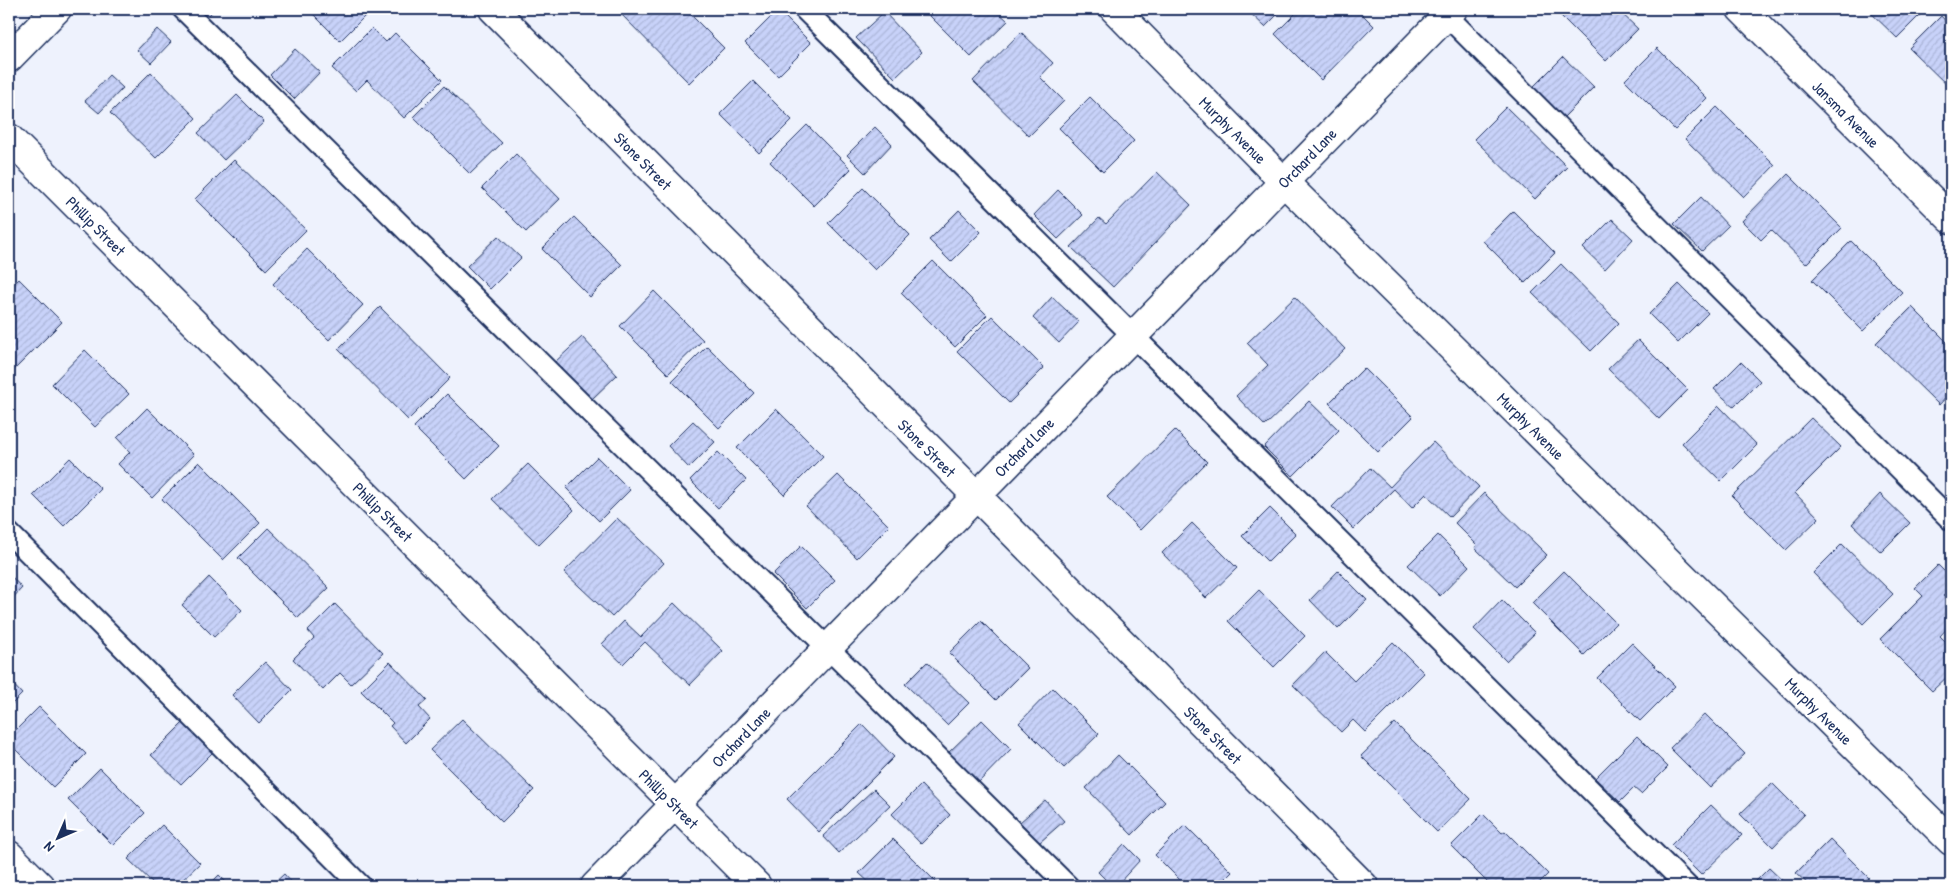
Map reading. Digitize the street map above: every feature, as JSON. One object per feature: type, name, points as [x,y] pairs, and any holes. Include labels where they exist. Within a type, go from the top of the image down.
[{"type":"street","points":[[9,58],[57,9]]},
{"type":"street","name":"Stone Street","points":[[493,9],[975,497],[1364,886]]},
{"type":"street","name":"Murphy Avenue","points":[[1114,9],[1284,182],[1951,841]]},
{"type":"street","name":"Jansma Avenue","points":[[1741,9],[1951,219]]},
{"type":"street","name":"Orchard Lane","points":[[595,886],[1284,182],[1447,11]]},
{"type":"street","name":"Phillip Street","points":[[9,138],[757,886]]},
{"type":"street","points":[[9,855],[40,886]]},
{"type":"lane","points":[[183,9],[1068,886]]},
{"type":"lane","points":[[804,9],[1687,886]]},
{"type":"lane","points":[[1447,11],[1951,520]]},
{"type":"lane","points":[[9,533],[361,886]]},
{"type":"building","points":[[203,9],[215,9],[209,15]]},
{"type":"building","points":[[308,9],[370,9],[371,10],[340,41]]},
{"type":"building","points":[[616,9],[685,9],[724,48],[689,83]]},
{"type":"building","points":[[932,9],[995,9],[1008,21],[971,57],[927,13]]},
{"type":"building","points":[[1246,9],[1283,9],[1265,27]]},
{"type":"building","points":[[1300,9],[1324,9],[1328,13],[1333,9],[1357,9],[1374,26],[1321,80],[1275,34]]},
{"type":"building","points":[[1554,9],[1617,9],[1638,29],[1606,61]]},
{"type":"building","points":[[1867,9],[1926,9],[1897,38]]},
{"type":"building","points":[[778,10],[811,43],[778,76],[745,43]]},
{"type":"building","points":[[884,12],[922,52],[895,78],[856,38]]},
{"type":"building","points":[[1941,16],[1951,27],[1951,89],[1909,48]]},
{"type":"building","points":[[372,28],[386,42],[395,33],[442,80],[404,118],[367,80],[356,91],[332,68]]},
{"type":"building","points":[[157,29],[171,42],[151,63],[137,50]]},
{"type":"building","points":[[1021,32],[1053,63],[1040,77],[1064,101],[1029,136],[973,81]]},
{"type":"building","points":[[1657,48],[1707,98],[1675,130],[1625,80]]},
{"type":"building","points":[[295,49],[320,72],[294,99],[270,75]]},
{"type":"building","points":[[1563,57],[1594,87],[1559,122],[1529,91]]},
{"type":"building","points":[[151,72],[196,118],[156,158],[110,113]]},
{"type":"building","points":[[109,75],[123,88],[99,113],[85,101]]},
{"type":"building","points":[[753,81],[792,120],[759,153],[720,114]]},
{"type":"building","points":[[444,86],[502,143],[470,174],[413,117]]},
{"type":"building","points":[[237,95],[264,122],[224,160],[198,133]]},
{"type":"building","points":[[1090,97],[1134,141],[1103,172],[1059,128]]},
{"type":"building","points":[[1506,107],[1567,167],[1535,199],[1474,139]]},
{"type":"building","points":[[1717,107],[1775,165],[1744,197],[1685,139]]},
{"type":"building","points":[[807,125],[851,169],[814,206],[770,162]]},
{"type":"building","points":[[875,127],[892,144],[865,173],[847,155]]},
{"type":"building","points":[[516,154],[560,199],[526,232],[482,188]]},
{"type":"building","points":[[234,160],[306,230],[266,270],[195,199]]},
{"type":"building","points":[[1157,172],[1191,205],[1113,287],[1071,247],[1099,218],[1106,224]]},
{"type":"building","points":[[1788,174],[1842,228],[1806,264],[1771,230],[1761,240],[1742,221]]},
{"type":"building","points":[[863,188],[910,235],[875,270],[828,223]]},
{"type":"building","points":[[1058,190],[1083,215],[1058,239],[1034,215]]},
{"type":"building","points":[[1701,197],[1728,226],[1702,251],[1674,224]]},
{"type":"building","points":[[959,210],[981,232],[951,262],[929,240]]},
{"type":"building","points":[[1513,211],[1555,253],[1525,283],[1483,241]]},
{"type":"building","points":[[574,217],[622,265],[590,297],[542,249]]},
{"type":"building","points":[[1612,219],[1633,239],[1605,269],[1583,248]]},
{"type":"building","points":[[498,236],[521,258],[490,289],[467,266]]},
{"type":"building","points":[[1851,241],[1902,292],[1863,331],[1812,280]]},
{"type":"building","points":[[307,249],[363,305],[329,340],[273,284]]},
{"type":"building","points":[[933,261],[987,315],[955,347],[901,293]]},
{"type":"building","points":[[1561,264],[1619,323],[1591,351],[1532,293]]},
{"type":"building","points":[[19,279],[62,322],[9,375],[9,289]]},
{"type":"building","points":[[1679,284],[1708,313],[1678,343],[1649,314]]},
{"type":"building","points":[[654,291],[703,340],[668,374],[620,326]]},
{"type":"building","points":[[1052,297],[1079,322],[1059,343],[1033,318]]},
{"type":"building","points":[[1295,297],[1345,349],[1265,426],[1236,396],[1268,365],[1247,343]]},
{"type":"building","points":[[380,307],[450,378],[408,420],[338,349]]},
{"type":"building","points":[[1912,307],[1951,346],[1951,392],[1939,405],[1876,343]]},
{"type":"building","points":[[992,316],[1044,368],[1009,403],[957,351]]},
{"type":"building","points":[[582,337],[617,375],[591,400],[555,362]]},
{"type":"building","points":[[1638,340],[1688,390],[1659,419],[1608,369]]},
{"type":"building","points":[[707,346],[754,393],[719,428],[672,381]]},
{"type":"building","points":[[85,350],[129,394],[95,427],[52,384]]},
{"type":"building","points":[[1741,362],[1760,381],[1734,407],[1714,389]]},
{"type":"building","points":[[1364,368],[1413,417],[1378,452],[1329,403]]},
{"type":"building","points":[[447,394],[499,446],[466,479],[414,427]]},
{"type":"building","points":[[1309,401],[1339,430],[1293,476],[1264,447]]},
{"type":"building","points":[[1719,406],[1757,445],[1721,481],[1682,443]]},
{"type":"building","points":[[147,408],[194,455],[152,498],[118,464],[130,452],[117,438]]},
{"type":"building","points":[[776,409],[823,456],[784,495],[737,448]]},
{"type":"building","points":[[1811,418],[1841,447],[1795,493],[1819,518],[1786,550],[1732,496]]},
{"type":"building","points":[[693,421],[715,442],[689,468],[668,446]]},
{"type":"building","points":[[1175,430],[1207,462],[1140,530],[1107,497]]},
{"type":"building","points":[[1433,442],[1479,487],[1450,517],[1426,494],[1412,508],[1394,489],[1354,529],[1332,507],[1370,468],[1390,487]]},
{"type":"building","points":[[718,452],[746,480],[718,508],[690,480]]},
{"type":"building","points":[[597,457],[630,490],[599,521],[566,488]]},
{"type":"building","points":[[70,458],[101,489],[64,526],[33,495]]},
{"type":"building","points":[[199,462],[260,523],[223,560],[162,499]]},
{"type":"building","points":[[528,464],[574,510],[539,545],[492,499]]},
{"type":"building","points":[[838,475],[889,526],[857,558],[806,506]]},
{"type":"building","points":[[1484,493],[1547,555],[1515,587],[1475,548],[1477,545],[1455,523]]},
{"type":"building","points":[[1880,494],[1910,523],[1881,552],[1852,524]]},
{"type":"building","points":[[1270,508],[1296,534],[1268,562],[1242,536]]},
{"type":"building","points":[[617,518],[664,563],[612,617],[564,572]]},
{"type":"building","points":[[1192,523],[1237,568],[1206,598],[1162,553]]},
{"type":"building","points":[[268,528],[329,588],[298,618],[238,558]]},
{"type":"building","points":[[1438,535],[1469,566],[1440,596],[1408,565]]},
{"type":"building","points":[[1842,544],[1893,594],[1863,624],[1813,573]]},
{"type":"building","points":[[801,546],[835,580],[807,608],[773,574]]},
{"type":"building","points":[[1938,565],[1951,578],[1951,588],[1943,596],[1951,604],[1951,624],[1940,636],[1951,647],[1951,673],[1932,691],[1880,639],[1923,596],[1915,588]]},
{"type":"building","points":[[1338,571],[1367,600],[1338,629],[1310,600]]},
{"type":"building","points":[[1564,571],[1616,623],[1584,655],[1532,603]]},
{"type":"building","points":[[9,574],[22,588],[9,602]]},
{"type":"building","points":[[209,577],[242,610],[214,637],[182,605]]},
{"type":"building","points":[[1259,590],[1305,636],[1274,667],[1228,621]]},
{"type":"building","points":[[1502,600],[1535,633],[1506,661],[1474,629]]},
{"type":"building","points":[[674,603],[723,651],[690,685],[645,642],[623,664],[602,644],[624,621],[641,637]]},
{"type":"building","points":[[335,604],[383,653],[351,684],[340,673],[323,690],[293,659],[314,638],[308,631]]},
{"type":"building","points":[[981,621],[1028,668],[996,700],[949,653]]},
{"type":"building","points":[[1393,642],[1424,673],[1365,732],[1353,720],[1341,732],[1293,685],[1325,652],[1354,681]]},
{"type":"building","points":[[1632,643],[1675,686],[1640,721],[1597,678]]},
{"type":"building","points":[[265,662],[292,690],[259,723],[232,695]]},
{"type":"building","points":[[390,662],[427,700],[419,707],[430,719],[406,743],[390,726],[393,723],[361,691]]},
{"type":"building","points":[[927,662],[969,703],[947,725],[905,684]]},
{"type":"building","points":[[9,663],[16,670],[9,677]]},
{"type":"building","points":[[9,680],[22,694],[9,707]]},
{"type":"building","points":[[1053,688],[1099,734],[1064,768],[1019,723]]},
{"type":"building","points":[[39,707],[86,754],[53,787],[9,743],[9,737]]},
{"type":"building","points":[[1705,714],[1745,754],[1710,788],[1670,748]]},
{"type":"building","points":[[462,719],[534,790],[502,822],[430,750]]},
{"type":"building","points":[[982,720],[1011,749],[977,784],[947,754]]},
{"type":"building","points":[[184,722],[214,751],[181,784],[151,755]]},
{"type":"building","points":[[1395,723],[1471,799],[1437,832],[1361,756]]},
{"type":"building","points":[[862,724],[894,757],[819,832],[787,799]]},
{"type":"building","points":[[1637,736],[1668,767],[1641,794],[1634,788],[1620,802],[1595,778]]},
{"type":"building","points":[[1118,755],[1165,802],[1132,835],[1086,788]]},
{"type":"building","points":[[100,768],[145,813],[113,845],[68,800]]},
{"type":"building","points":[[1772,783],[1804,815],[1773,847],[1740,814]]},
{"type":"building","points":[[921,785],[950,815],[921,844],[892,814]]},
{"type":"building","points":[[874,789],[890,805],[839,853],[823,836]]},
{"type":"building","points":[[1045,800],[1064,821],[1039,843],[1020,822]]},
{"type":"building","points":[[1711,805],[1742,835],[1701,875],[1671,845]]},
{"type":"building","points":[[1483,814],[1502,833],[1505,831],[1548,874],[1536,886],[1491,886],[1451,846]]},
{"type":"building","points":[[162,825],[200,863],[176,886],[156,886],[128,859]]},
{"type":"building","points":[[1185,825],[1232,872],[1218,886],[1186,886],[1155,855]]},
{"type":"building","points":[[893,839],[940,886],[873,886],[859,873]]},
{"type":"building","points":[[1830,839],[1869,878],[1860,886],[1810,886],[1796,873]]},
{"type":"building","points":[[1124,844],[1140,860],[1116,886],[1112,886],[1098,872]]},
{"type":"building","points":[[1769,868],[1788,886],[1751,886]]},
{"type":"building","points":[[284,874],[295,886],[271,886]]},
{"type":"building","points":[[219,875],[230,886],[208,886]]}]
